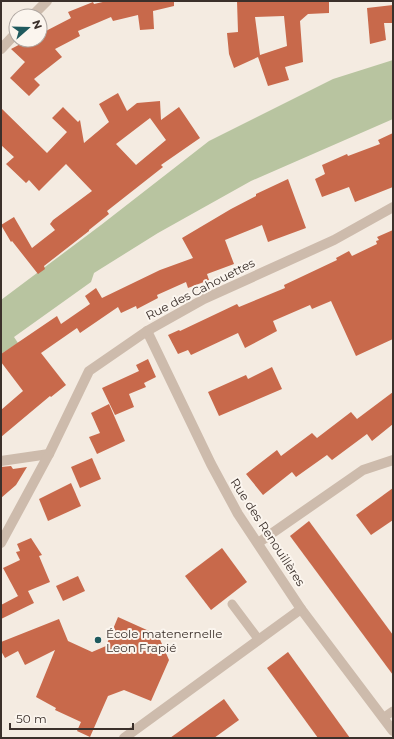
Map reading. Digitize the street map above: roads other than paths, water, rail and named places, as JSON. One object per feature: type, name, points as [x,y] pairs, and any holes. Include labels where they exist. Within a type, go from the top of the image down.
[{"type":"street","points":[[1,49],[8,42]]},
{"type":"street","name":"Rue des Cahouettes","points":[[1,543],[48,454],[89,371],[147,331],[204,299],[334,240],[393,207]]},
{"type":"street","name":"Rue des Renouillères","points":[[147,331],[221,484],[301,609],[393,731]]},
{"type":"street","points":[[1,461],[48,454]]},
{"type":"street","points":[[258,543],[363,470],[393,460]]},
{"type":"street","points":[[124,738],[301,609]]},
{"type":"lane","points":[[232,604],[259,640]]},
{"type":"lane","points":[[383,718],[393,711]]},
{"type":"place","name":"École matenernelle Leon Frapié","points":[[98,640]]}]
